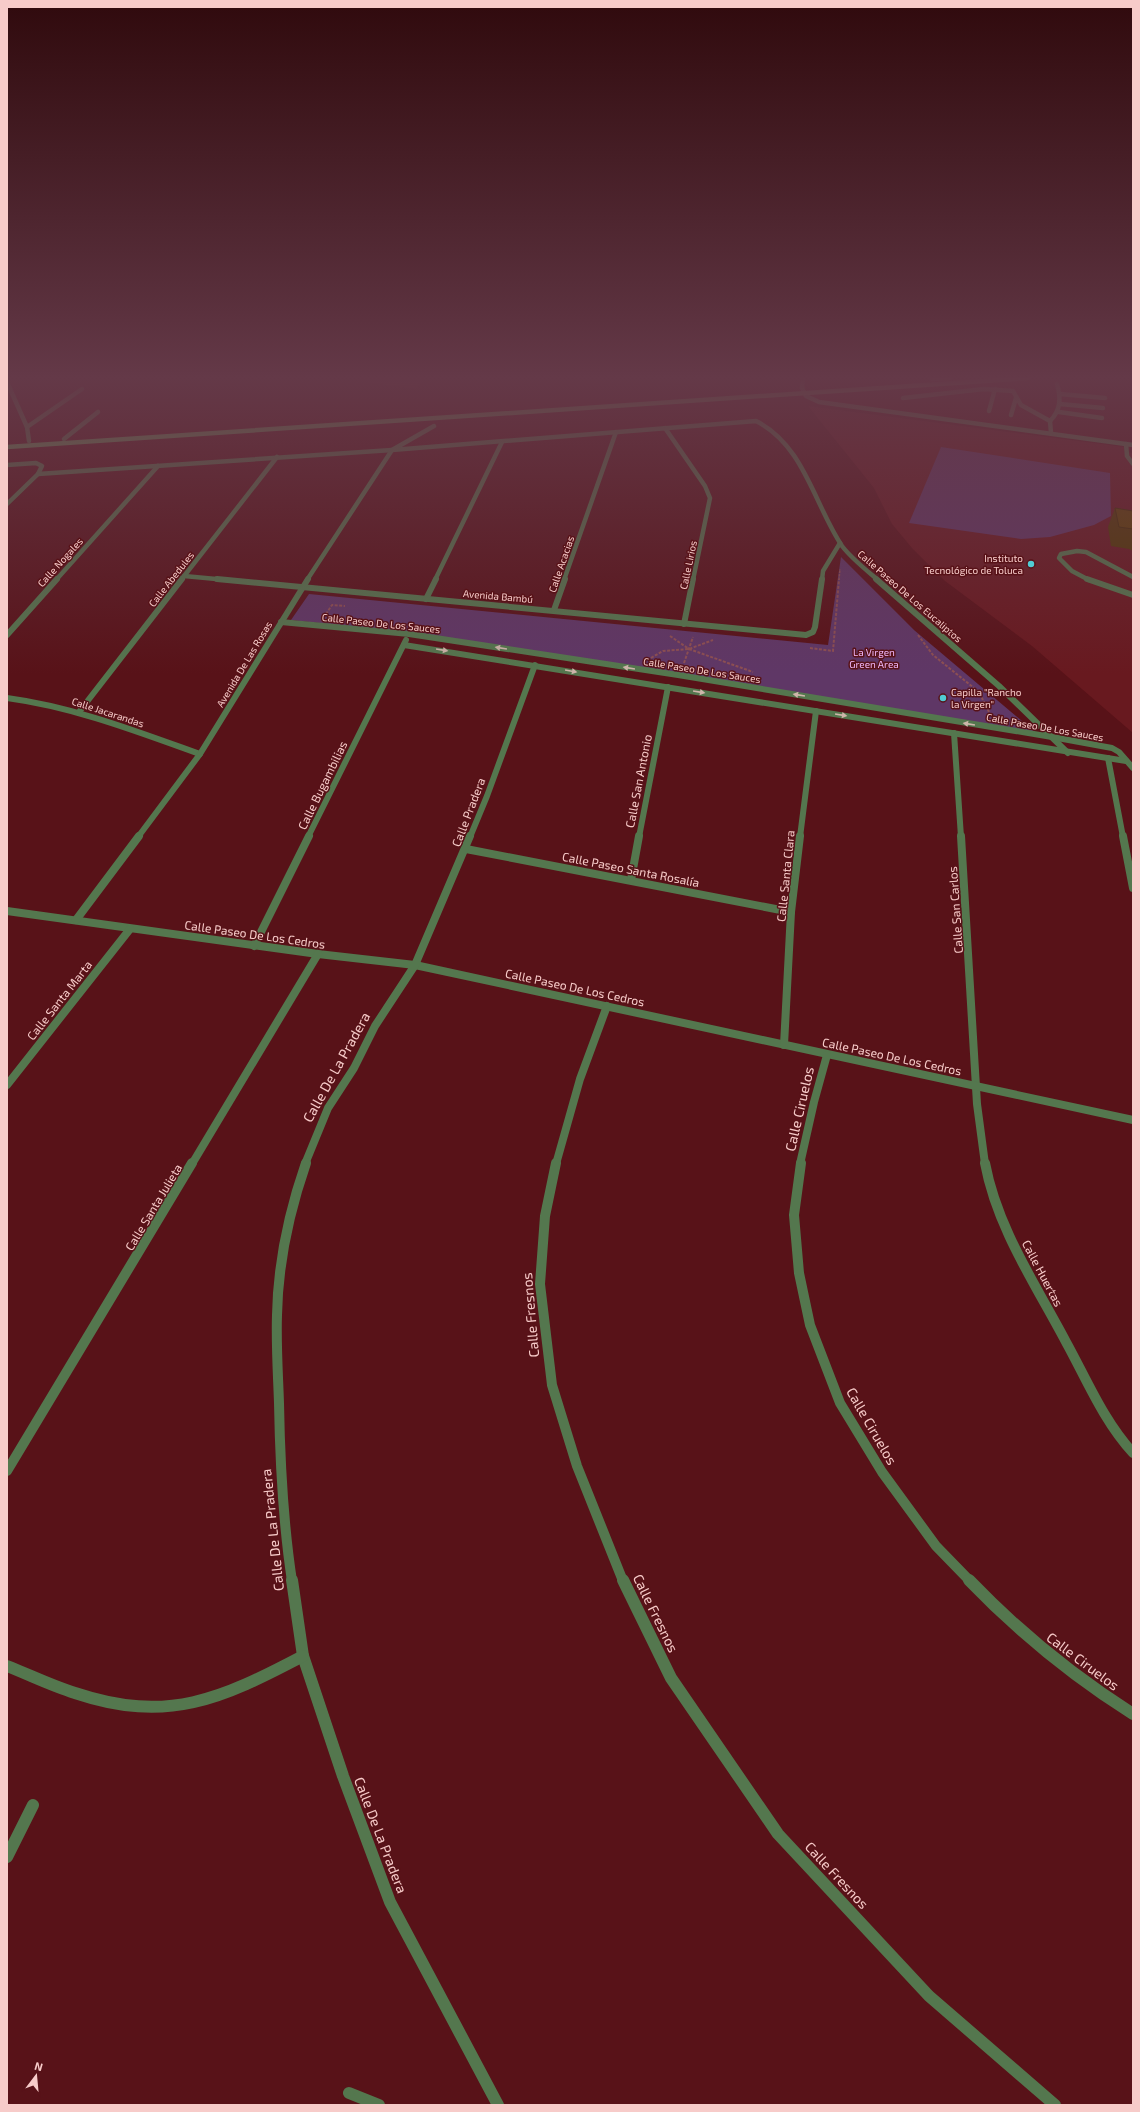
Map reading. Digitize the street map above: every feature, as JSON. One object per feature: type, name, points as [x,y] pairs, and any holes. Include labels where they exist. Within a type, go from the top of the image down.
[{"type":"street","points":[[7,504],[35,477]]},
{"type":"street","name":"Calle Nogales","points":[[7,635],[149,477]]},
{"type":"street","name":"Calle Abedules","points":[[79,712],[261,477]]},
{"type":"street","name":"Avenida De Las Rosas","points":[[76,920],[200,754],[302,588],[375,477]]},
{"type":"street","points":[[426,599],[485,477]]},
{"type":"street","name":"Calle Acacias","points":[[554,610],[600,477]]},
{"type":"street","name":"Calle Lirios","points":[[684,624],[710,498],[705,486],[698,477]]},
{"type":"street","name":"Calle Paseo De Los Eucaliptos","points":[[806,477],[840,543],[873,577],[999,686],[1068,753]]},
{"type":"street","name":"Avenida Bambú","points":[[184,576],[810,635],[814,632],[815,627],[822,571],[840,543]]},
{"type":"street","points":[[1133,577],[1086,552],[1077,551],[1060,556],[1059,558],[1062,563],[1082,576],[1115,590],[1133,595]]},
{"type":"street","name":"Calle Paseo De Los Sauces","points":[[281,622],[409,634],[678,675],[1052,737],[1117,751],[1126,761]]},
{"type":"street","name":"Calle Bugambilias","points":[[254,946],[409,634]]},
{"type":"street","name":"Calle Paseo De Los Sauces","points":[[404,645],[954,733],[1068,753],[1126,761]]},
{"type":"street","name":"Calle Pradera","points":[[415,965],[466,849],[535,665]]},
{"type":"street","name":"Calle San Antonio","points":[[630,880],[668,687]]},
{"type":"street","name":"Calle Jacarandas","points":[[7,698],[47,704],[79,712],[200,754]]},
{"type":"street","name":"Calle Santa Clara","points":[[784,1046],[791,912],[816,711]]},
{"type":"street","name":"Calle San Carlos","points":[[954,733],[977,1086]]},
{"type":"street","points":[[1108,758],[1133,888]]},
{"type":"street","points":[[1126,761],[1133,768]]},
{"type":"street","name":"Calle Paseo Santa Rosalía","points":[[466,849],[791,912]]},
{"type":"street","name":"Calle Paseo De Los Cedros","points":[[7,911],[254,946],[415,965],[784,1046],[1133,1120]]},
{"type":"street","name":"Calle Santa Marta","points":[[7,1085],[130,929]]},
{"type":"street","name":"Calle Santa Julieta","points":[[7,1471],[318,954]]},
{"type":"street","name":"Calle De La Pradera","points":[[415,965],[375,1026],[354,1068],[328,1108],[310,1150],[296,1192],[284,1245],[277,1314],[280,1463],[286,1543],[303,1656],[343,1776],[390,1902],[498,2105]]},
{"type":"street","name":"Calle Fresnos","points":[[607,1006],[580,1079],[560,1147],[545,1216],[540,1284],[552,1385],[577,1466],[617,1568],[671,1678],[778,1834],[929,1996],[1055,2105]]},
{"type":"street","name":"Calle Ciruelos","points":[[827,1055],[814,1102],[799,1171],[794,1215],[799,1273],[810,1325],[840,1403],[882,1472],[936,1546],[992,1604],[1045,1651],[1114,1702],[1133,1714]]},
{"type":"street","name":"Calle Huertas","points":[[977,1086],[983,1150],[988,1178],[999,1212],[1102,1409],[1123,1444],[1133,1453]]},
{"type":"street","points":[[7,1666],[82,1696],[115,1704],[143,1708],[180,1705],[221,1695],[262,1678],[303,1656]]},
{"type":"street","points":[[7,1857],[33,1805]]},
{"type":"street","points":[[349,2093],[379,2105]]},
{"type":"path","points":[[810,648],[833,651],[840,565]]},
{"type":"path","points":[[324,617],[332,605],[348,607]]},
{"type":"path","points":[[914,630],[933,655],[979,692],[990,715],[983,715]]},
{"type":"path","points":[[668,635],[689,649],[729,665],[757,674]]},
{"type":"path","points":[[650,658],[663,651],[689,649],[717,638]]},
{"type":"shaded area","name":"Instituto Tecnológico de Toluca","points":[[865,477],[1133,477],[1133,733],[1032,646],[945,581],[912,548],[892,524],[874,488]]},
{"type":"green space","points":[[929,477],[1110,477],[1111,516],[1094,525],[1050,537],[1021,539],[909,523]]},
{"type":"green space","name":"La Virgen Green Area","points":[[841,557],[914,630],[1035,732],[423,634],[291,620],[309,594],[828,645]]},
{"type":"building","points":[[1115,508],[1133,511],[1133,529],[1119,527]]},
{"type":"place","name":"Instituto Tecnológico de Toluca","points":[[1031,564]]},
{"type":"place","name":"Capilla \"Rancho la Virgen\"","points":[[943,698]]}]
